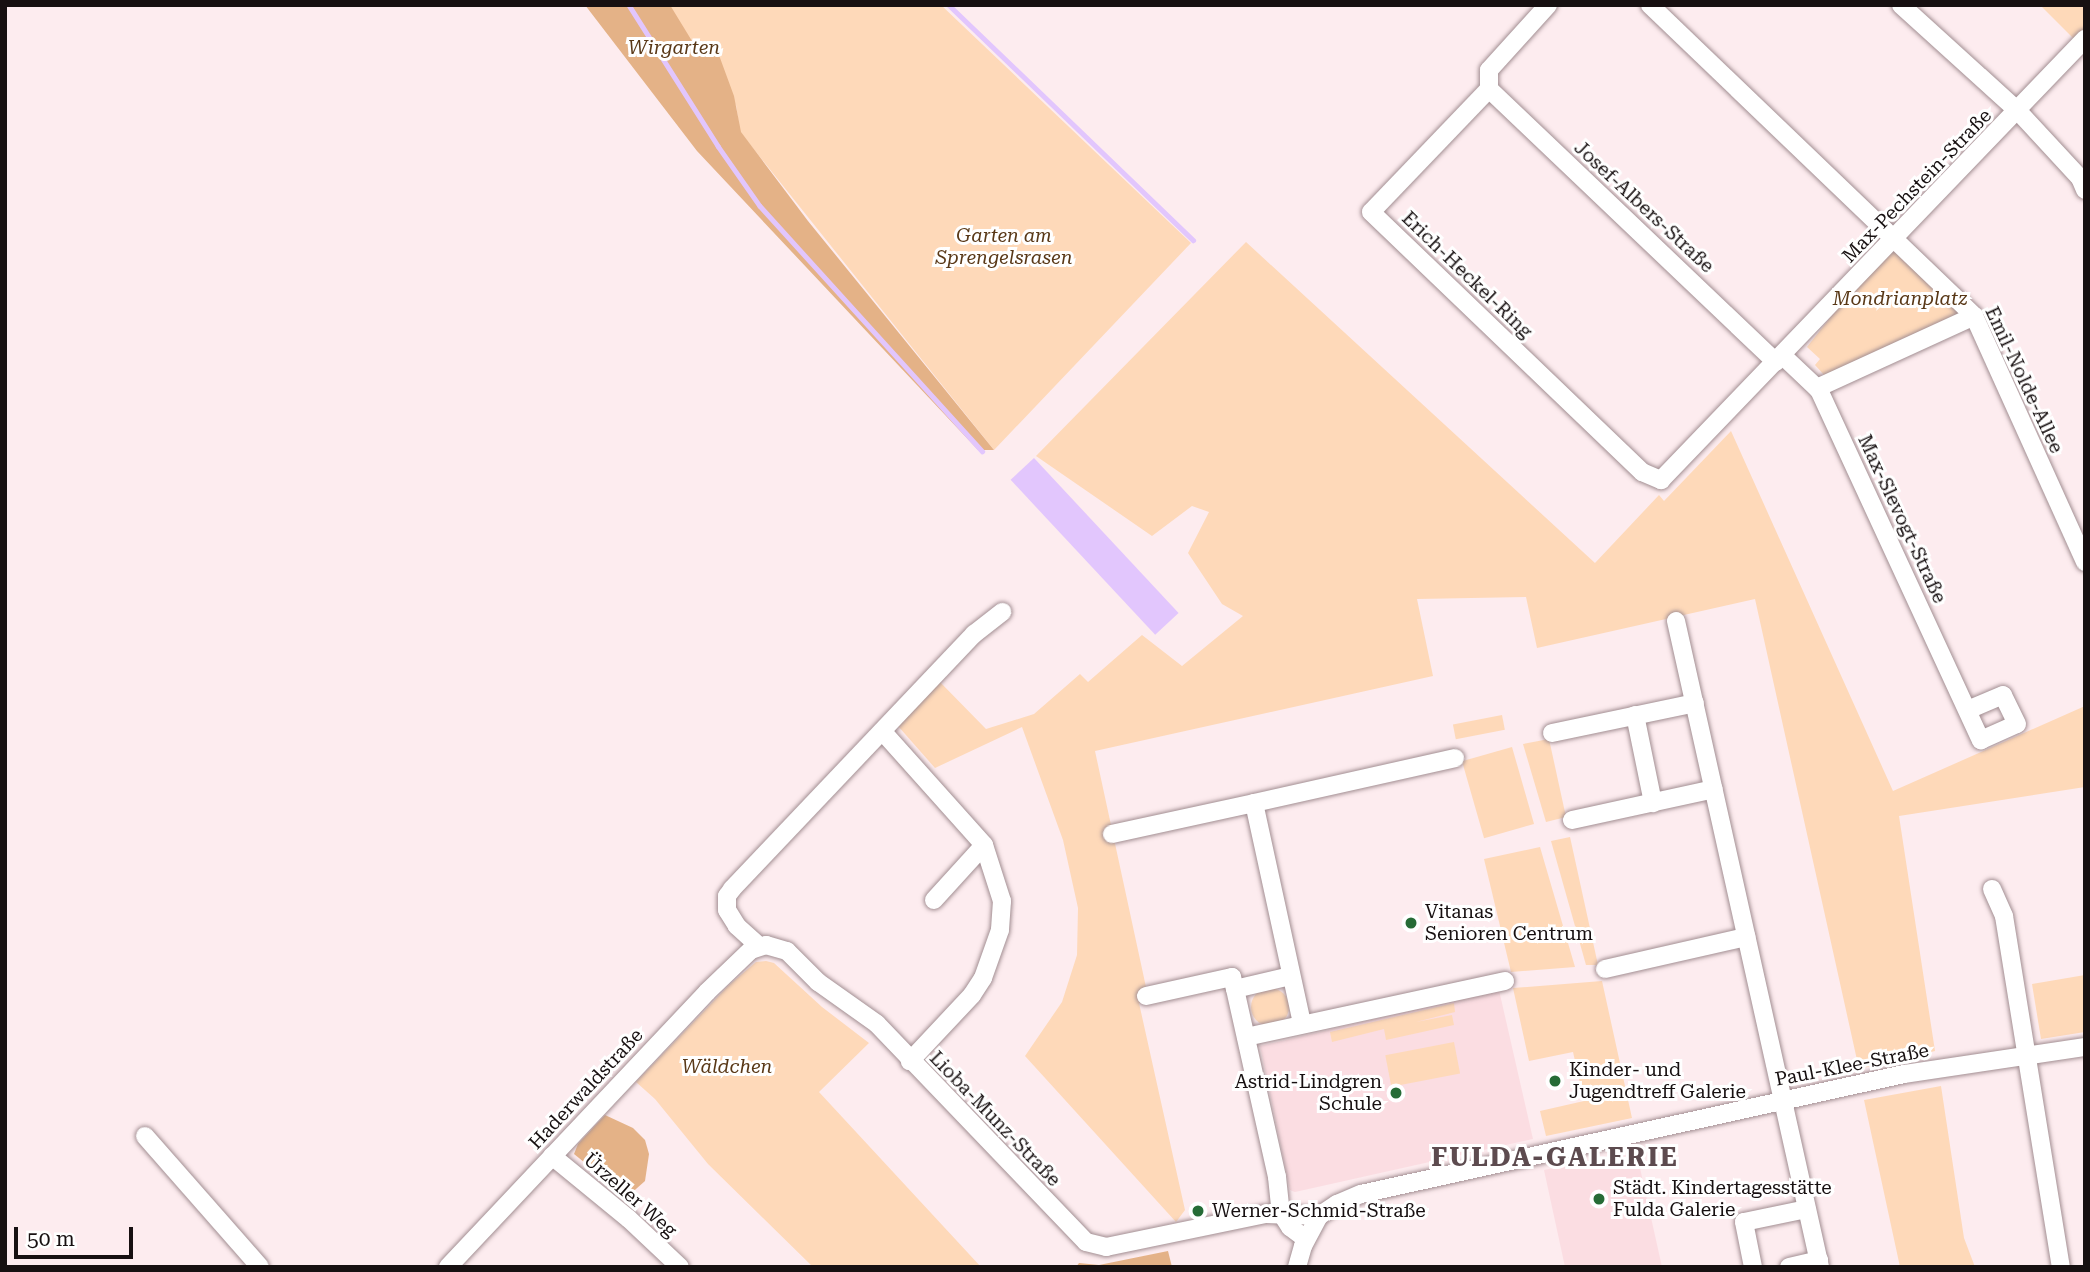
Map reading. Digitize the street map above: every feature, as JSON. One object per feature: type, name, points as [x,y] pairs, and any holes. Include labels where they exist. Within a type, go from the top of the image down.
[{"type":"street","name":"Erich-Heckel-Ring","points":[[1548,5],[1492,67],[1488,85],[1371,212],[1642,472],[1661,480]]},
{"type":"street","points":[[1650,5],[1894,237]]},
{"type":"street","points":[[1900,5],[2018,111],[2080,178],[2085,190]]},
{"type":"street","name":"Max-Pechstein-Straße","points":[[1661,480],[2085,39]]},
{"type":"street","name":"Josef-Albers-Straße","points":[[1488,85],[1779,359]]},
{"type":"street","name":"Emil-Nolde-Allee","points":[[1894,237],[1974,316],[2085,562]]},
{"type":"street","points":[[1817,388],[1974,316]]},
{"type":"street","name":"Max-Slevogt-Straße","points":[[1779,359],[1817,388],[1968,710]]},
{"type":"street","points":[[910,1061],[972,995],[994,954],[1000,930],[1002,901],[984,845],[883,732],[974,634],[1002,612]]},
{"type":"street","points":[[1676,621],[1819,1263],[1789,1267]]},
{"type":"street","points":[[1552,733],[1695,703]]},
{"type":"street","points":[[1635,715],[1653,803]]},
{"type":"street","name":"Lioba-Munz-Straße","points":[[883,732],[732,889],[726,904],[737,926],[759,946],[777,946],[787,951],[818,982],[877,1024],[1086,1242],[1106,1247],[1266,1213],[1319,1216]]},
{"type":"street","points":[[1112,834],[1455,758]]},
{"type":"street","points":[[1572,820],[1714,789]]},
{"type":"street","points":[[1254,803],[1302,1024]]},
{"type":"street","points":[[934,900],[984,845]]},
{"type":"street","points":[[1992,889],[2004,916],[2061,1267]]},
{"type":"street","points":[[1605,969],[1746,937]]},
{"type":"street","name":"Haderwaldstraße","points":[[449,1267],[707,992],[743,956],[759,946]]},
{"type":"street","points":[[1146,996],[1232,976],[1277,1177],[1281,1213],[1290,1227],[1306,1239]]},
{"type":"street","points":[[1235,989],[1291,976]]},
{"type":"street","points":[[1246,1037],[1505,981]]},
{"type":"street","name":"Paul-Klee-Straße","points":[[1319,1216],[1337,1204],[1361,1194],[1783,1099],[1904,1074],[2085,1047]]},
{"type":"street","points":[[145,1136],[260,1267]]},
{"type":"street","name":"Ürzeller Weg","points":[[552,1156],[639,1228],[680,1267]]},
{"type":"street","points":[[1753,1267],[1744,1222],[1807,1209]]},
{"type":"street","points":[[1297,1267],[1306,1239],[1319,1216]]},
{"type":"shaded area","points":[[1034,458],[1179,613],[1155,635],[1011,480]]},
{"type":"shaded area","name":"Astrid-Lindgren Schule","points":[[1499,990],[1533,1139],[1295,1192],[1290,1190],[1260,1046]]},
{"type":"shaded area","name":"Städt. Kindertagesstätte Fulda Galerie","points":[[1636,1150],[1662,1267],[1565,1267],[1544,1170]]},
{"type":"green space","name":"Wirgarten","points":[[585,5],[670,5],[692,41],[716,47],[734,96],[741,132],[808,221],[994,450],[978,450],[697,151]]},
{"type":"green space","name":"Garten am Sprengelsrasen","points":[[588,5],[941,5],[1191,243],[994,450],[740,132],[736,105]]},
{"type":"green space","points":[[2040,5],[2085,5],[2085,50]]},
{"type":"green space","name":"Mondrianplatz","points":[[1894,237],[1974,316],[1825,376],[1815,365],[1820,359],[1807,347]]},
{"type":"green space","points":[[1246,242],[1595,563],[1659,495],[1664,501],[1731,431],[1893,791],[2085,706],[2085,787],[1899,816],[1935,1051],[1859,1069],[1755,599],[1537,648],[1526,597],[1417,599],[1433,676],[1095,751],[1149,1001],[1139,1003],[1185,1210],[1176,1222],[1025,1056],[1062,1002],[1077,955],[1078,908],[1063,840],[1022,727],[935,768],[898,726],[938,680],[986,729],[1034,714],[1080,674],[1088,682],[1142,635],[1182,666],[1243,616],[1222,604],[1188,553],[1209,512],[1192,506],[1152,536],[1036,456]]},
{"type":"green space","points":[[1502,715],[1505,730],[1456,739],[1453,725]]},
{"type":"green space","points":[[1549,739],[1566,817],[1546,822],[1523,744]]},
{"type":"green space","points":[[1512,747],[1534,824],[1484,838],[1462,761]]},
{"type":"green space","points":[[1570,837],[1598,965],[1586,965],[1551,841]]},
{"type":"green space","points":[[1540,847],[1575,967],[1511,972],[1484,859]]},
{"type":"green space","name":"Wäldchen","points":[[756,962],[774,963],[822,1007],[869,1043],[819,1092],[981,1267],[813,1267],[708,1164],[655,1099],[636,1082],[729,985]]},
{"type":"green space","points":[[2085,975],[2085,1032],[2041,1039],[2032,984]]},
{"type":"green space","points":[[1602,981],[1632,1118],[1546,1136],[1540,1111],[1584,1101],[1573,1052],[1529,1061],[1513,988]]},
{"type":"green space","points":[[1270,988],[1283,994],[1289,1007],[1283,1020],[1270,1026],[1257,1020],[1251,1007],[1257,994]]},
{"type":"green space","points":[[1454,1003],[1455,1012],[1416,1022],[1452,1015],[1454,1025],[1386,1040],[1384,1029],[1332,1042],[1330,1032]]},
{"type":"green space","points":[[1454,1042],[1460,1073],[1391,1087],[1385,1055]]},
{"type":"green space","points":[[1941,1086],[1964,1238],[1975,1267],[1900,1267],[1864,1100]]},
{"type":"green space","points":[[605,1115],[633,1128],[645,1140],[649,1154],[645,1181],[627,1197],[574,1154],[578,1144]]},
{"type":"green space","points":[[1168,1251],[1172,1267],[1076,1267],[1079,1263],[1099,1265]]},
{"type":"waterway","points":[[629,5],[718,146],[760,206],[982,451]]},
{"type":"waterway","points":[[949,5],[1193,240]]},
{"type":"place","name":"Vitanas Senioren Centrum","points":[[1411,923]]},
{"type":"place","name":"Kinder- und Jugendtreff Galerie","points":[[1555,1081]]},
{"type":"place","name":"Astrid-Lindgren Schule","points":[[1396,1093]]},
{"type":"place","name":"Städt. Kindertagesstätte Fulda Galerie","points":[[1599,1199]]},
{"type":"place","name":"Werner-Schmid-Straße","points":[[1198,1211]]},
{"type":"district","name":"FULDA-GALERIE","points":[[1555,1158]]}]
